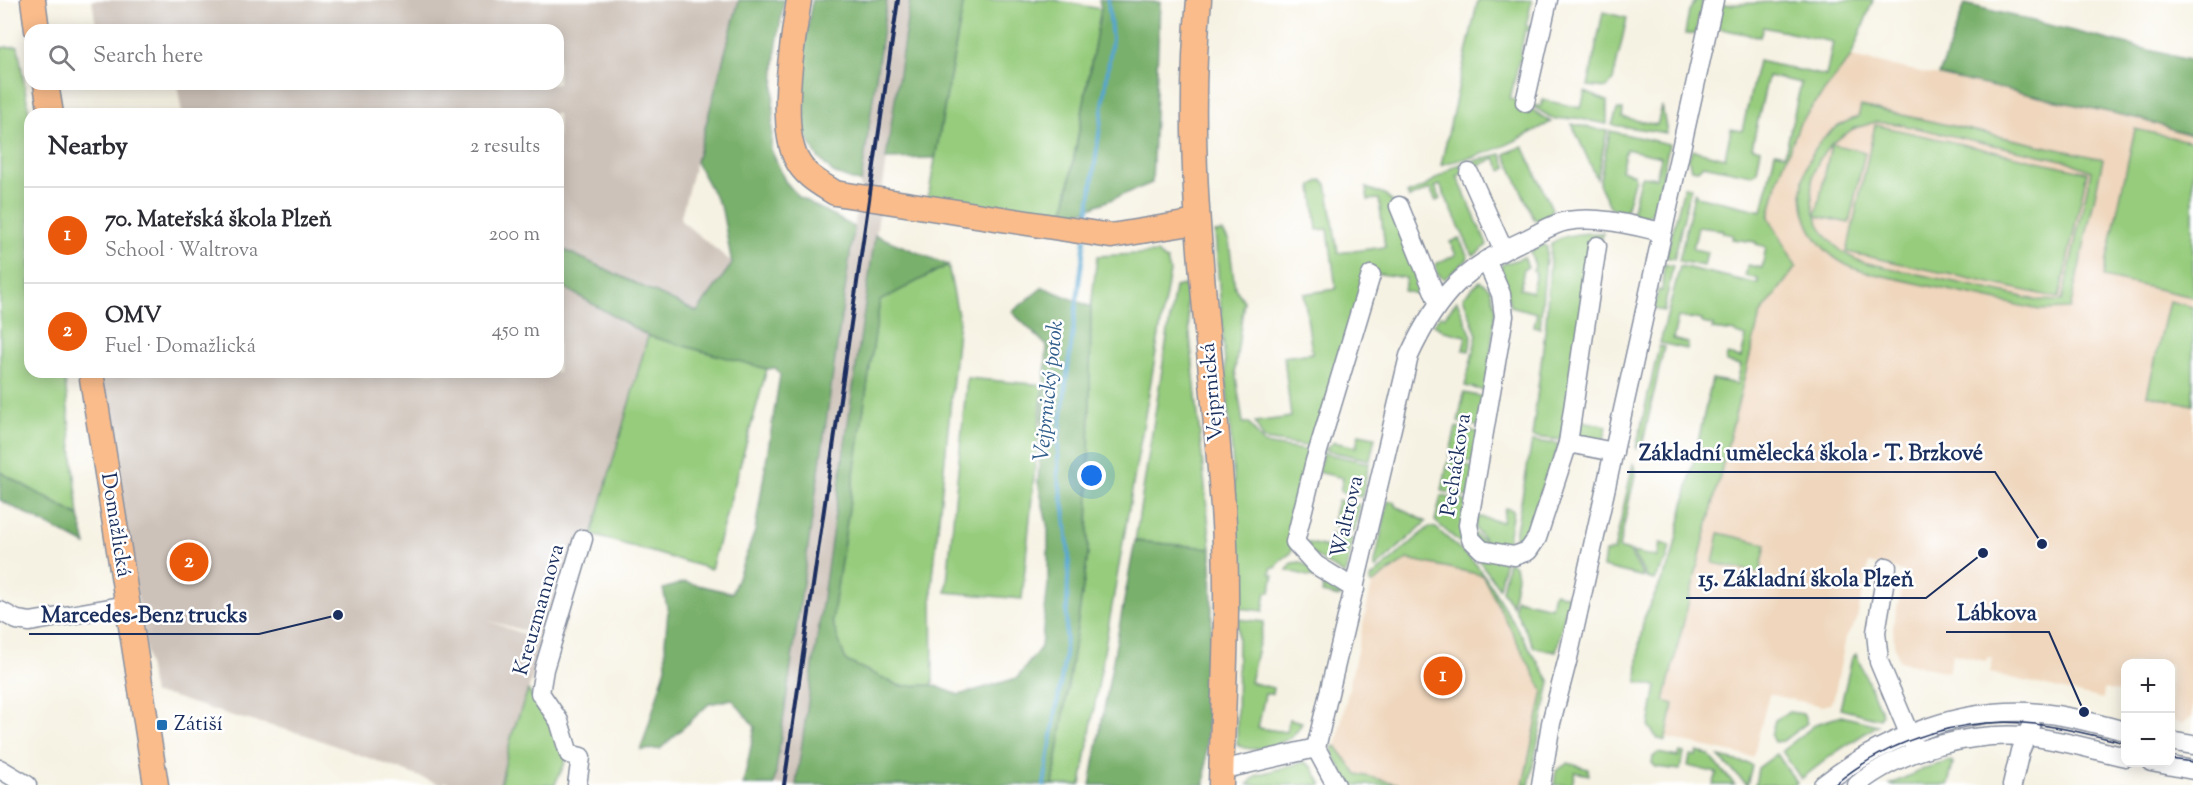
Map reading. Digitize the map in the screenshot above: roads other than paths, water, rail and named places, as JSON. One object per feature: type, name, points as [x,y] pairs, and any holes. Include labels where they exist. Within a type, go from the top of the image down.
[{"type":"main road","points":[[33,0],[36,24]]},
{"type":"main road","points":[[799,0],[787,118],[796,160],[807,174],[835,193],[1111,236],[1197,222]]},
{"type":"main road","name":"Vejprnická","points":[[1199,0],[1192,101],[1197,222],[1226,549],[1221,777]]},
{"type":"main road","points":[[47,90],[50,108]]},
{"type":"main road","name":"Domažlická","points":[[92,378],[156,785]]},
{"type":"street","points":[[1525,102],[1548,0]]},
{"type":"street","points":[[1541,785],[1551,723],[1715,1]]},
{"type":"street","points":[[1468,173],[1503,249]]},
{"type":"street","points":[[1399,206],[1438,302]]},
{"type":"street","name":"Waltrova","points":[[1316,748],[1409,356],[1424,324],[1438,302],[1486,260],[1503,249],[1566,221],[1607,220],[1662,232]]},
{"type":"street","name":"Pecháčkova","points":[[1486,260],[1501,294],[1504,316],[1468,525],[1471,538],[1482,550],[1514,556],[1528,551],[1537,538],[1568,443],[1597,246]]},
{"type":"street","points":[[1355,589],[1316,565],[1295,542],[1315,461],[1371,275]]},
{"type":"street","points":[[1568,443],[1614,452]]},
{"type":"street","name":"Kreuzmannova","points":[[577,785],[581,757],[569,754],[559,721],[540,693],[544,669],[583,539]]},
{"type":"street","points":[[1887,567],[1877,623],[1878,662],[1918,753]]},
{"type":"street","points":[[0,611],[17,620],[30,622],[128,605]]},
{"type":"street","points":[[2012,785],[2020,751],[2028,736],[2034,713]]},
{"type":"street","points":[[1823,785],[1872,751],[1910,734],[1995,714],[2049,714],[2121,729]]},
{"type":"street","points":[[1857,785],[1875,773],[1918,753],[1952,742],[2004,735],[2028,736],[2121,756]]},
{"type":"street","points":[[2175,742],[2193,745]]},
{"type":"street","points":[[1221,777],[1316,748],[1336,785]]},
{"type":"street","points":[[2175,767],[2193,770]]},
{"type":"street","points":[[0,769],[27,785]]},
{"type":"waterway","name":"Vejprnický potok","points":[[1087,222],[1112,39],[1108,0]]},
{"type":"waterway","name":"Vejprnický potok","points":[[1044,785],[1065,656],[1069,555],[1058,477],[1058,444],[1085,239]]},
{"type":"tram line","points":[[1834,785],[1856,769],[1903,743],[1955,727],[2008,722],[2035,724],[2121,742]]},
{"type":"tram line","points":[[2175,760],[2193,762]]},
{"type":"railway","points":[[784,785],[898,0]]},
{"type":"place","name":"Základní umělecká škola - T. Brzkové","points":[[2042,544]]},
{"type":"place","name":"15. Základní škola Plzeň","points":[[1983,553]]},
{"type":"place","name":"OMV","points":[[189,562]]},
{"type":"place","name":"Marcedes-Benz trucks","points":[[338,615]]},
{"type":"place","name":"70. Mateřská škola Plzeň","points":[[1443,676]]},
{"type":"place","name":"Lábkova","points":[[2084,712]]},
{"type":"place","name":"Zátiší","points":[[162,725]]}]
